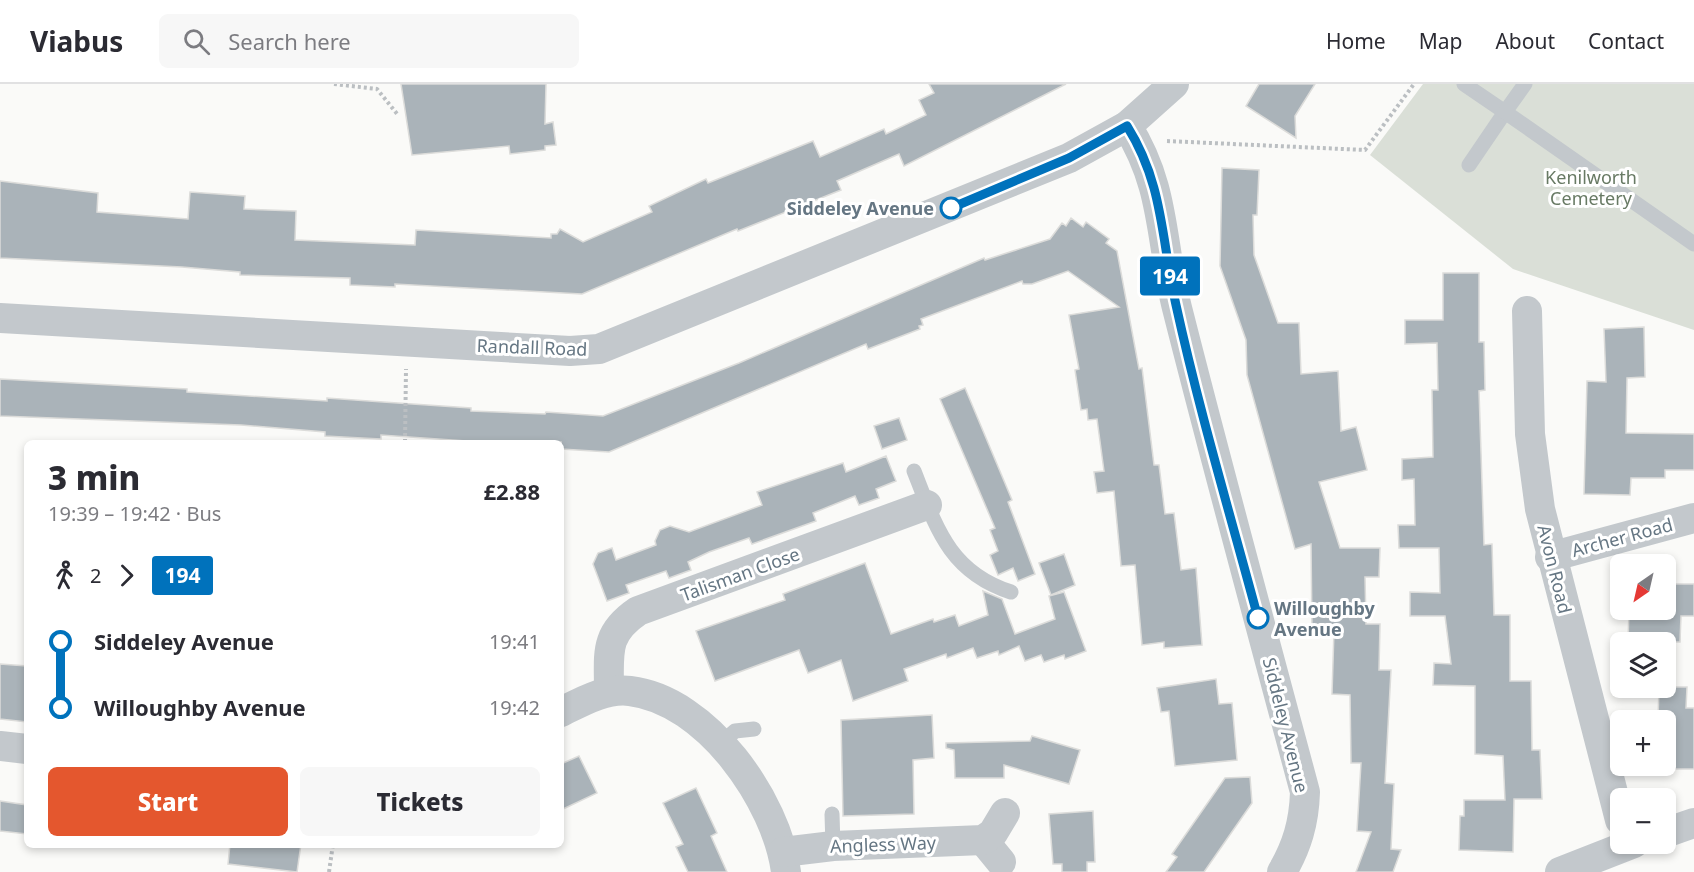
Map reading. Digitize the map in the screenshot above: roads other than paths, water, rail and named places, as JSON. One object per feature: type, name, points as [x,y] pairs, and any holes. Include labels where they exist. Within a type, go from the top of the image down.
[{"type":"street","name":"Randall Road","points":[[0,318],[570,351],[599,349],[1132,133],[1174,84]]},
{"type":"street","name":"Siddeley Avenue","points":[[1132,133],[1145,158],[1162,212],[1176,305],[1305,792],[1300,837],[1281,872]]},
{"type":"street","name":"Avon Road","points":[[1527,311],[1530,434],[1540,508],[1550,557],[1613,788]]},
{"type":"street","name":"Talisman Close","points":[[609,691],[610,642],[621,625],[638,611],[927,505]]},
{"type":"street","name":"Archer Road","points":[[1550,557],[1694,518]]},
{"type":"street","points":[[564,711],[609,691],[630,691],[650,695],[697,723],[743,768],[762,797],[785,862]]},
{"type":"street","points":[[0,746],[24,749]]},
{"type":"street","name":"Angless Way","points":[[785,862],[833,846],[992,851],[993,833],[1005,813]]},
{"type":"street","points":[[1676,829],[1694,823]]},
{"type":"street","points":[[1560,872],[1610,847]]},
{"type":"lane","points":[[1464,84],[1694,244]]},
{"type":"lane","points":[[1469,165],[1525,84]]},
{"type":"lane","points":[[914,471],[946,545],[963,567],[991,585],[1011,592]]},
{"type":"lane","points":[[720,744],[735,731],[754,729]]},
{"type":"lane","points":[[832,814],[833,846]]},
{"type":"place","name":"Siddeley Avenue","points":[[951,208]]},
{"type":"place","name":"Willoughby Avenue","points":[[1258,618]]},
{"type":"park label","name":"Kenilworth Cemetery","points":[[1591,187]]}]
